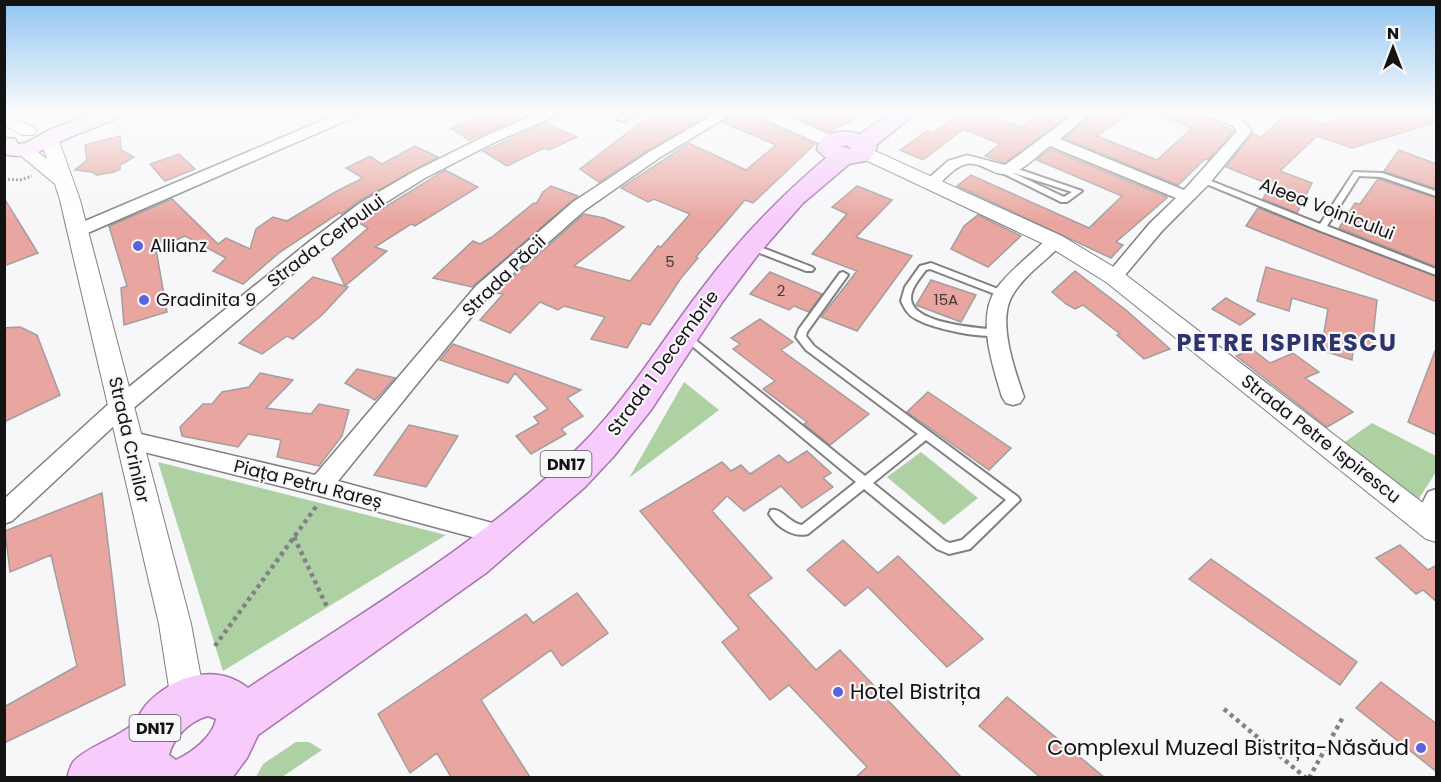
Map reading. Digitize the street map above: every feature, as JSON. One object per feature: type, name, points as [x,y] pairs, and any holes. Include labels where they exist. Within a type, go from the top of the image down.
[{"type":"main road","name":"Strada 1 Decembrie","points":[[219,708],[437,587],[504,537],[602,446],[639,401],[750,246],[794,198],[846,148]]},
{"type":"main road","name":"Strada 1 Decembrie","points":[[219,708],[487,531],[530,496],[591,440],[627,396],[702,290],[740,242],[785,194],[846,148]]},
{"type":"main road","name":"DN17","points":[[90,777],[155,759],[165,716],[219,708]]},
{"type":"main road","points":[[200,775],[229,748],[219,708]]},
{"type":"street","name":"Strada Crinilor","points":[[28,148],[63,182],[70,200],[123,405],[128,440],[175,624],[219,708]]},
{"type":"street","points":[[77,231],[269,148]]},
{"type":"street","name":"Strada Cerbului","points":[[123,405],[316,245],[366,207],[419,175],[473,148]]},
{"type":"street","name":"Strada Păcii","points":[[324,487],[483,290],[579,206],[665,148]]},
{"type":"street","name":"Strada Petre Ispirescu","points":[[848,148],[931,183],[1055,241],[1114,277],[1431,526]]},
{"type":"street","points":[[931,183],[954,162],[980,161],[1006,170],[1038,148]]},
{"type":"street","points":[[1070,148],[1187,197]]},
{"type":"street","points":[[1114,277],[1230,148]]},
{"type":"street","points":[[1013,397],[998,333],[997,314],[1003,294],[1055,241]]},
{"type":"street","points":[[4,514],[123,405]]},
{"type":"street","name":"Piața Petru Rareș","points":[[128,440],[324,487],[487,531]]},
{"type":"street","points":[[1431,526],[1437,500]]},
{"type":"lane","points":[[1006,170],[1078,191],[1064,200],[1006,170]]},
{"type":"lane","points":[[1322,228],[1357,174],[1382,175],[1437,194]]},
{"type":"lane","name":"Aleea Voinicului","points":[[1203,181],[1437,272]]},
{"type":"lane","points":[[750,246],[809,269]]},
{"type":"lane","points":[[998,333],[962,331],[927,320],[911,311],[906,301],[908,289],[923,268],[931,266],[1003,294]]},
{"type":"lane","points":[[685,336],[941,545],[950,549],[966,545],[1014,500],[810,348],[801,337],[802,331],[843,274]]},
{"type":"lane","points":[[776,514],[794,530],[804,530],[925,435]]},
{"type":"path","points":[[215,646],[294,537],[324,487]]},
{"type":"path","points":[[294,537],[328,609]]},
{"type":"path","points":[[1224,709],[1308,777],[1343,717]]},
{"type":"shaded area","points":[[1404,148],[1436,148],[1436,160]]},
{"type":"green space","points":[[684,382],[719,410],[629,478]]},
{"type":"green space","points":[[1372,423],[1436,456],[1436,472],[1418,500],[1342,444]]},
{"type":"green space","points":[[921,452],[978,498],[944,525],[887,477]]},
{"type":"green space","points":[[158,462],[446,535],[223,671]]},
{"type":"green space","points":[[296,742],[309,742],[322,750],[282,777],[256,777],[263,764]]},
{"type":"building","points":[[85,148],[121,148],[134,157],[120,165],[120,169],[114,172],[97,175],[92,172],[75,170],[87,160]]},
{"type":"building","points":[[410,148],[420,148],[438,157],[359,201],[342,214],[339,213],[280,252],[243,284],[213,271],[226,258],[185,236],[156,249],[167,312],[124,325],[121,288],[127,286],[109,226],[172,199],[218,244],[226,238],[250,249],[256,229],[273,217],[287,221],[363,178],[346,168],[370,156],[382,164]]},
{"type":"building","points":[[489,148],[543,148],[507,166],[483,151]]},
{"type":"building","points":[[607,148],[651,148],[599,182],[580,169]]},
{"type":"building","points":[[681,148],[701,148],[746,170],[772,148],[810,148],[753,203],[745,200],[696,257],[698,258],[681,278],[650,325],[642,323],[627,348],[591,339],[605,317],[564,306],[558,310],[540,302],[510,333],[480,320],[503,294],[495,293],[584,214],[604,218],[624,227],[574,266],[630,281],[658,246],[661,247],[690,214],[654,199],[648,202],[621,188]]},
{"type":"building","points":[[902,148],[938,148],[923,160],[900,150]]},
{"type":"building","points":[[994,148],[1024,148],[1005,163],[985,156]]},
{"type":"building","points":[[1089,148],[1128,148],[1157,160],[1170,148],[1218,148],[1178,185]]},
{"type":"building","points":[[1241,148],[1304,148],[1280,171],[1312,183],[1297,213],[1263,199],[1271,185],[1226,167]]},
{"type":"building","points":[[1050,149],[1167,198],[1116,242],[1123,245],[1111,258],[957,186],[971,175],[1089,228],[1122,196],[1037,160]]},
{"type":"building","points":[[1399,150],[1437,164],[1437,189],[1384,171]]},
{"type":"building","points":[[179,154],[195,169],[165,181],[150,164]]},
{"type":"building","points":[[445,170],[478,187],[415,226],[411,224],[375,247],[387,251],[345,286],[332,259],[368,228],[359,223]]},
{"type":"building","points":[[1378,179],[1437,198],[1437,267],[1339,228],[1355,203],[1360,204]]},
{"type":"building","points":[[551,186],[578,196],[472,287],[433,278],[473,241],[480,244],[492,237],[534,203],[536,204],[543,192]]},
{"type":"building","points":[[857,186],[892,200],[856,237],[912,256],[857,331],[821,317],[857,271],[812,254],[847,214],[832,207]]},
{"type":"building","points":[[4,198],[38,253],[4,266]]},
{"type":"building","points":[[1258,208],[1437,277],[1437,302],[1246,226]]},
{"type":"building","points":[[978,215],[1021,236],[988,267],[951,249],[964,226]]},
{"type":"building","points":[[1266,267],[1377,300],[1372,347],[1354,342],[1352,360],[1321,350],[1328,309],[1292,298],[1289,311],[1257,301]]},
{"type":"building","points":[[1075,271],[1126,310],[1170,349],[1144,359],[1117,335],[1120,334],[1083,305],[1075,309],[1066,304],[1052,292]]},
{"type":"building","points":[[770,272],[822,294],[809,312],[794,306],[789,310],[750,294]]},
{"type":"building","points":[[313,277],[348,287],[322,315],[293,339],[287,336],[262,354],[239,343]]},
{"type":"building","points":[[931,280],[976,295],[961,322],[916,305]]},
{"type":"building","points":[[1226,298],[1255,314],[1240,325],[1212,309]]},
{"type":"building","points":[[760,319],[793,342],[781,350],[869,414],[830,445],[804,424],[807,422],[763,389],[775,381],[733,349],[740,344],[731,338]]},
{"type":"building","points":[[20,327],[37,335],[60,395],[4,422],[4,328]]},
{"type":"building","points":[[453,344],[581,390],[567,398],[583,416],[561,429],[566,434],[531,454],[516,436],[539,423],[534,417],[548,409],[515,373],[508,383],[440,360]]},
{"type":"building","points":[[1252,349],[1270,363],[1293,353],[1319,372],[1305,378],[1353,412],[1327,427],[1236,356]]},
{"type":"building","points":[[1435,351],[1437,351],[1437,435],[1408,422]]},
{"type":"building","points":[[357,369],[395,378],[375,400],[345,383]]},
{"type":"building","points":[[260,373],[293,380],[266,408],[311,414],[319,404],[349,410],[342,436],[319,466],[277,457],[281,440],[248,434],[238,447],[182,436],[180,427],[203,404],[212,404],[222,392],[249,387]]},
{"type":"building","points":[[928,392],[1011,448],[989,470],[907,412]]},
{"type":"building","points":[[409,425],[458,436],[426,487],[374,475]]},
{"type":"building","points":[[807,451],[831,473],[823,478],[833,487],[802,508],[781,486],[744,511],[727,496],[712,511],[772,578],[748,595],[816,670],[840,650],[961,777],[856,777],[867,767],[789,685],[770,700],[722,642],[739,629],[640,511],[722,462],[731,471],[741,465],[750,474],[779,455],[788,463]]},
{"type":"building","points":[[102,493],[125,685],[4,743],[4,707],[77,666],[51,555],[10,572],[5,531]]},
{"type":"building","points":[[843,540],[878,573],[898,556],[983,639],[947,667],[868,587],[845,606],[807,570]]},
{"type":"building","points":[[1400,545],[1428,570],[1437,565],[1437,602],[1423,590],[1416,594],[1376,558]]},
{"type":"building","points":[[1211,559],[1357,662],[1340,685],[1189,579]]},
{"type":"building","points":[[577,593],[608,633],[562,666],[551,650],[481,700],[530,777],[451,777],[437,753],[410,773],[378,714],[526,614],[533,623]]},
{"type":"building","name":"Complexul Muzeal Bistrița-Năsăud","points":[[1381,682],[1437,724],[1437,772],[1356,708]]},
{"type":"building","points":[[1007,697],[1104,777],[1040,777],[979,726]]},
{"type":"place","name":"Allianz","points":[[138,246]]},
{"type":"place","name":"Gradinita 9","points":[[144,300]]},
{"type":"place","name":"Hotel Bistrița","points":[[838,692]]},
{"type":"place","name":"Complexul Muzeal Bistrița-Năsăud","points":[[1421,748]]},
{"type":"district","name":"PETRE ISPIRESCU","points":[[1287,343]]}]
